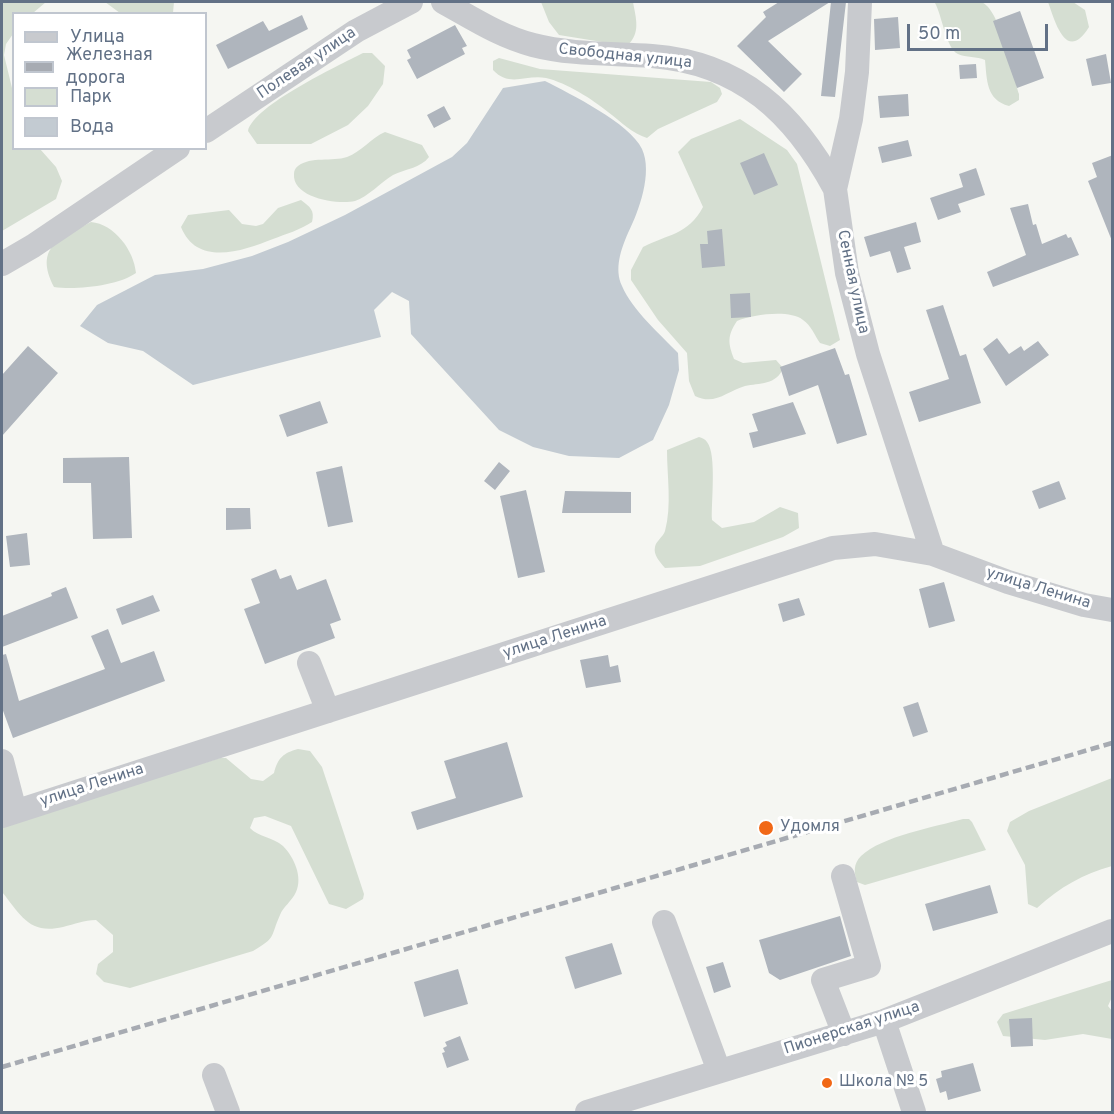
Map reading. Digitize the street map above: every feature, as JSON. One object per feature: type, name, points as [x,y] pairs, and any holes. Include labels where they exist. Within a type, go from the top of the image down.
[{"type":"street","name":"Полевая улица","points":[[207,130],[356,31],[411,2]]},
{"type":"street","name":"Свободная улица","points":[[443,2],[497,32],[531,45],[561,51],[684,60],[725,74],[756,90],[787,118],[817,156],[835,189]]},
{"type":"street","name":"Сенная улица","points":[[860,2],[857,72],[851,119],[835,189],[847,273],[868,354],[933,554]]},
{"type":"street","points":[[2,264],[33,246],[175,150]]},
{"type":"street","name":"улица Ленина","points":[[8,813],[833,548],[875,544],[933,554],[1017,585],[1113,610]]},
{"type":"street","points":[[309,663],[328,711]]},
{"type":"street","points":[[2,761],[8,813]]},
{"type":"street","points":[[843,876],[870,966],[824,980],[844,1034]]},
{"type":"street","points":[[664,922],[719,1071]]},
{"type":"street","name":"Пионерская улица","points":[[586,1113],[884,1021],[1113,931]]},
{"type":"street","points":[[884,1021],[914,1113]]},
{"type":"street","points":[[214,1075],[228,1113]]},
{"type":"green space","points":[[2,2],[46,2],[34,12],[12,12],[12,35],[6,44],[4,55],[12,88],[12,150],[41,150],[56,167],[62,181],[56,199],[2,231]]},
{"type":"green space","points":[[105,2],[174,2],[173,12],[119,12]]},
{"type":"green space","points":[[541,2],[633,2],[636,31],[627,46],[559,35],[549,22]]},
{"type":"green space","points":[[930,2],[981,2],[988,7],[1000,28],[1005,43],[1019,100],[1009,106],[996,99],[989,88],[985,60],[961,55],[954,51],[947,39],[938,8],[935,3]]},
{"type":"green space","points":[[1048,2],[1073,2],[1085,10],[1089,27],[1081,37],[1074,41],[1062,36]]},
{"type":"green space","points":[[363,53],[372,53],[385,66],[383,84],[368,106],[348,125],[311,144],[257,144],[248,131],[265,110],[298,87]]},
{"type":"green space","points":[[499,58],[540,69],[711,82],[720,88],[722,94],[717,102],[658,129],[647,138],[632,130],[587,97],[562,84],[539,77],[512,79],[499,75],[493,70],[493,61]]},
{"type":"green space","points":[[740,119],[787,150],[797,164],[840,340],[830,346],[820,343],[806,322],[789,315],[761,315],[737,321],[731,331],[730,340],[734,359],[743,363],[776,360],[783,368],[780,374],[772,380],[739,388],[715,399],[702,399],[695,396],[689,381],[687,353],[658,320],[631,280],[631,270],[643,247],[684,229],[703,207],[678,152],[691,139]]},
{"type":"green space","points":[[385,132],[422,145],[429,157],[417,166],[393,175],[355,201],[338,202],[317,198],[300,189],[295,182],[295,170],[303,163],[347,157]]},
{"type":"green space","points":[[301,200],[311,209],[312,222],[288,234],[235,251],[209,252],[188,239],[181,227],[188,215],[229,210],[242,224],[256,226],[263,224],[278,208]]},
{"type":"green space","points":[[91,222],[115,233],[127,247],[136,273],[119,281],[97,286],[54,287],[47,262],[48,253],[60,239]]},
{"type":"green space","points":[[699,437],[707,442],[712,457],[712,520],[722,528],[754,522],[780,507],[798,513],[799,528],[783,537],[700,566],[665,568],[657,558],[655,547],[665,531],[667,521],[669,501],[667,450]]},
{"type":"green space","points":[[298,749],[310,751],[322,767],[364,894],[363,899],[346,909],[329,904],[291,826],[265,816],[254,818],[250,828],[283,846],[294,861],[298,874],[296,892],[281,912],[269,939],[253,951],[130,988],[104,982],[96,974],[98,964],[113,952],[113,935],[96,920],[51,929],[34,926],[21,915],[2,892],[2,825],[220,758],[226,758],[251,779],[263,781],[274,773],[282,757]]},
{"type":"green space","points":[[1112,778],[1112,866],[1072,882],[1037,908],[1028,904],[1025,865],[1007,831],[1010,822],[1029,811]]},
{"type":"green space","points":[[969,819],[972,822],[986,850],[865,885],[857,882],[855,865],[870,849],[909,833]]},
{"type":"green space","points":[[1112,980],[1112,997],[1108,1006],[1112,1011],[1112,1039],[1083,1034],[1045,1040],[1003,1036],[997,1022],[1003,1014]]},
{"type":"water","points":[[545,81],[613,119],[635,139],[645,159],[643,192],[621,252],[619,273],[622,286],[633,304],[647,322],[678,353],[679,370],[669,405],[653,440],[619,458],[569,456],[533,447],[499,430],[411,334],[409,301],[392,292],[374,310],[381,337],[193,385],[143,351],[108,343],[80,326],[97,305],[155,275],[203,269],[252,256],[345,215],[452,157],[467,143],[503,88]]},
{"type":"building","points":[[779,2],[830,2],[768,41],[802,74],[784,92],[737,46],[766,17],[763,12]]},
{"type":"building","points":[[831,2],[846,2],[835,97],[821,96]]},
{"type":"building","points":[[1020,11],[1044,78],[1017,88],[993,21]]},
{"type":"building","points":[[302,15],[308,29],[228,69],[216,45],[263,21],[269,31]]},
{"type":"building","points":[[898,17],[900,48],[875,50],[874,19]]},
{"type":"building","points":[[455,25],[467,46],[462,48],[465,54],[417,79],[407,60],[411,58],[407,50]]},
{"type":"building","points":[[1106,54],[1111,83],[1092,86],[1086,59]]},
{"type":"building","points":[[976,64],[977,78],[960,79],[959,65]]},
{"type":"building","points":[[908,94],[909,116],[880,118],[878,96]]},
{"type":"building","points":[[444,106],[451,119],[434,128],[427,115]]},
{"type":"building","points":[[908,140],[912,156],[882,163],[878,147]]},
{"type":"building","points":[[764,153],[778,185],[754,195],[740,163]]},
{"type":"building","points":[[1113,155],[1112,241],[1088,181],[1097,177],[1092,163]]},
{"type":"building","points":[[976,168],[985,195],[958,204],[961,212],[938,220],[930,198],[963,187],[959,174]]},
{"type":"building","points":[[1028,204],[1033,225],[1036,224],[1042,244],[1066,234],[1068,238],[1071,237],[1079,255],[993,287],[987,272],[1026,255],[1010,208]]},
{"type":"building","points":[[916,222],[921,242],[904,247],[911,269],[897,273],[890,251],[870,257],[864,237]]},
{"type":"building","points":[[722,229],[725,266],[702,268],[700,244],[708,244],[707,231]]},
{"type":"building","points":[[750,293],[751,317],[731,318],[730,294]]},
{"type":"building","points":[[943,305],[960,356],[966,354],[981,403],[919,422],[909,392],[949,379],[926,310]]},
{"type":"building","points":[[997,338],[1009,354],[1021,346],[1024,351],[1038,341],[1049,355],[1006,386],[983,349]]},
{"type":"building","points":[[28,346],[58,373],[2,436],[2,375]]},
{"type":"building","points":[[835,348],[845,375],[849,374],[867,435],[837,444],[818,385],[789,396],[780,367]]},
{"type":"building","points":[[320,401],[328,423],[287,437],[279,415]]},
{"type":"building","points":[[793,402],[806,434],[753,448],[749,433],[758,431],[752,414]]},
{"type":"building","points":[[129,457],[132,538],[93,539],[91,483],[63,483],[63,458]]},
{"type":"building","points":[[499,462],[510,471],[495,490],[484,481]]},
{"type":"building","points":[[342,466],[353,522],[328,527],[316,472]]},
{"type":"building","points":[[1059,481],[1066,499],[1039,509],[1032,491]]},
{"type":"building","points":[[526,490],[545,572],[518,578],[500,496]]},
{"type":"building","points":[[565,491],[631,492],[631,513],[562,513]]},
{"type":"building","points":[[226,508],[250,508],[251,529],[226,530]]},
{"type":"building","points":[[27,533],[30,565],[10,567],[6,536]]},
{"type":"building","points":[[276,569],[280,579],[291,575],[297,590],[326,579],[341,620],[330,624],[335,638],[265,664],[244,609],[260,603],[251,579]]},
{"type":"building","points":[[944,582],[955,621],[929,628],[919,589]]},
{"type":"building","points":[[66,587],[78,618],[2,647],[2,616],[52,596],[51,593]]},
{"type":"building","points":[[153,595],[160,611],[122,625],[116,609]]},
{"type":"building","points":[[799,598],[805,615],[783,622],[778,604]]},
{"type":"building","points":[[108,629],[121,663],[154,651],[165,681],[13,738],[2,708],[2,655],[6,654],[19,701],[105,669],[91,636]]},
{"type":"building","points":[[608,655],[610,667],[618,665],[621,682],[586,688],[580,660]]},
{"type":"building","points":[[918,702],[928,732],[913,737],[903,707]]},
{"type":"building","points":[[507,742],[523,797],[417,830],[411,812],[456,798],[444,761]]},
{"type":"building","points":[[990,885],[998,913],[933,931],[925,904]]},
{"type":"building","points":[[840,916],[851,956],[780,980],[769,973],[759,940]]},
{"type":"building","points":[[612,943],[622,974],[575,989],[565,957]]},
{"type":"building","points":[[723,962],[731,987],[714,993],[706,967]]},
{"type":"building","points":[[458,969],[468,1004],[424,1017],[414,982]]},
{"type":"building","points":[[1032,1018],[1033,1046],[1011,1047],[1009,1019]]},
{"type":"building","points":[[460,1036],[469,1060],[447,1068],[442,1053],[445,1052],[443,1048],[447,1046],[445,1042]]},
{"type":"building","points":[[973,1063],[981,1091],[948,1100],[946,1091],[940,1093],[936,1079],[942,1077],[941,1071]]},
{"type":"railway","points":[[2,1067],[1112,743]]},
{"type":"place","name":"Удомля","points":[[766,828]]},
{"type":"place","name":"Школа № 5","points":[[827,1083]]}]
